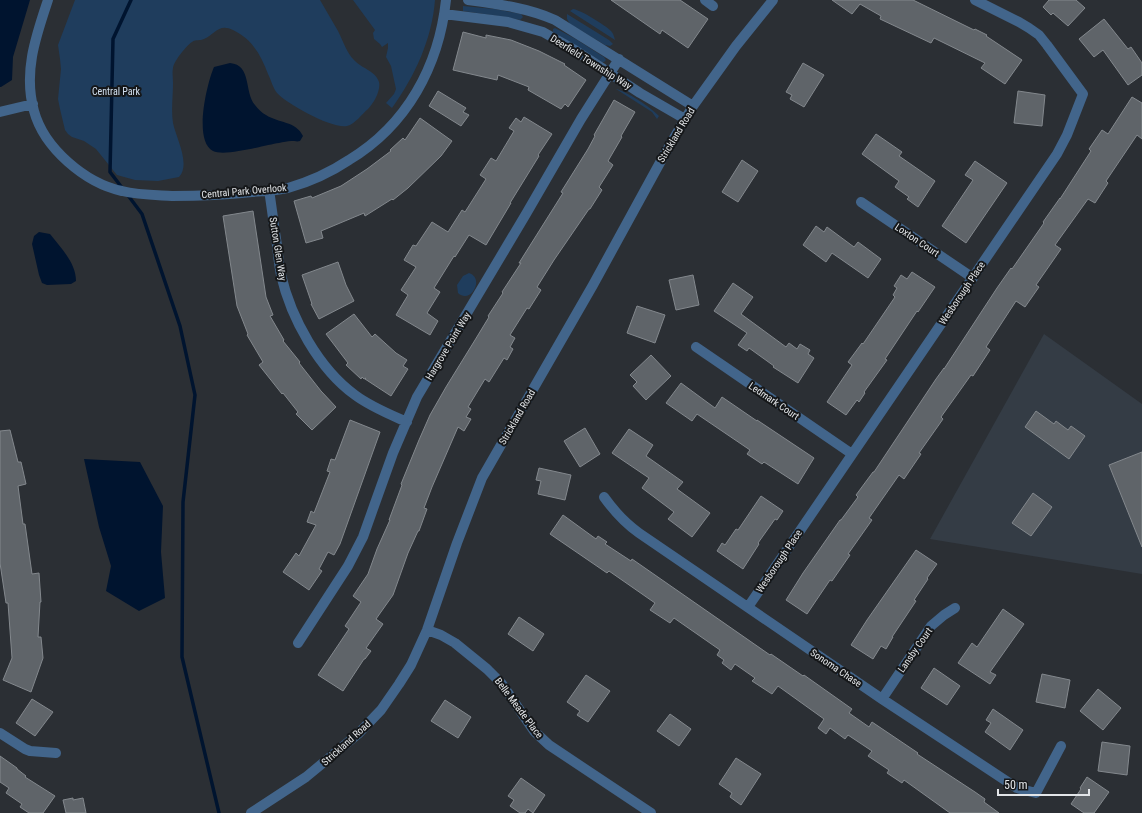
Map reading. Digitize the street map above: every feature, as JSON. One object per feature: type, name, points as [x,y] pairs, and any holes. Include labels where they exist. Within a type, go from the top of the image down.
[{"type":"street","points":[[0,112],[33,104],[30,84],[33,51],[48,0]]},
{"type":"street","name":"Central Park Overlook","points":[[33,104],[42,130],[66,160],[81,173],[104,185],[120,191],[158,196],[185,196],[228,194],[288,188],[335,168],[361,152],[386,131],[413,99],[424,79],[440,35],[446,0]]},
{"type":"street","name":"Deerfield Township Way","points":[[468,0],[506,6],[546,16],[563,24],[693,106]]},
{"type":"street","name":"Strickland Road","points":[[251,813],[306,777],[358,734],[381,710],[399,684],[411,665],[427,630],[457,543],[482,478],[593,286],[662,158],[685,119],[736,46],[773,0]]},
{"type":"street","name":"Wesborough Place","points":[[748,607],[1057,154],[1067,135],[1083,94],[1039,36],[1019,22],[975,0]]},
{"type":"street","name":"Deerfield Township Way","points":[[444,14],[508,22],[543,32],[561,41],[640,93],[685,119]]},
{"type":"street","name":"Hargrove Point Way","points":[[298,643],[348,566],[363,537],[393,453],[421,391],[529,210],[581,119],[619,59]]},
{"type":"street","name":"Sutton Glen Way","points":[[269,190],[281,274],[289,303],[307,338],[326,366],[345,388],[368,404],[407,422]]},
{"type":"street","name":"Loxton Court","points":[[861,202],[973,278]]},
{"type":"street","name":"Ledmark Court","points":[[696,347],[852,454]]},
{"type":"street","name":"Sonoma Chase","points":[[604,497],[622,519],[634,530],[882,699],[1017,788],[1036,793],[1061,746]]},
{"type":"street","name":"Lansby Court","points":[[882,699],[931,626],[955,608]]},
{"type":"street","name":"Belle Meade Place","points":[[427,630],[441,635],[455,643],[487,668],[502,684],[534,731],[549,745],[650,813]]},
{"type":"street","points":[[0,732],[30,751],[56,753]]},
{"type":"shaded area","points":[[0,0],[30,0],[13,57],[12,80],[1,87],[0,87]]},
{"type":"shaded area","points":[[230,63],[237,65],[245,74],[252,100],[257,108],[271,118],[291,125],[300,131],[303,136],[300,141],[287,141],[226,153],[213,151],[207,145],[204,136],[203,111],[208,85],[214,67]]},
{"type":"shaded area","points":[[39,232],[50,234],[63,250],[71,262],[76,281],[71,284],[47,285],[42,283],[32,244],[34,236]]},
{"type":"shaded area","points":[[1044,334],[1142,404],[1142,574],[930,539]]},
{"type":"shaded area","points":[[84,459],[140,462],[163,506],[161,552],[165,598],[139,611],[106,591],[111,566],[99,527]]},
{"type":"green space","name":"Central Park","points":[[75,0],[320,0],[352,57],[357,63],[377,78],[379,82],[378,92],[375,100],[370,106],[356,121],[350,125],[340,126],[321,120],[282,98],[273,86],[259,54],[251,43],[233,30],[221,28],[204,39],[192,42],[178,58],[173,68],[172,118],[182,151],[184,165],[179,177],[158,181],[135,180],[117,175],[96,149],[84,141],[72,137],[65,130],[58,99],[61,69],[58,45]]},
{"type":"green space","points":[[353,0],[435,0],[430,29],[421,57],[408,83],[392,108],[386,103],[394,94],[396,89],[391,66],[386,57],[388,43],[382,47],[374,39],[373,33],[375,30]]},
{"type":"green space","points":[[463,6],[495,9],[521,14],[523,17],[520,20],[463,11]]},
{"type":"green space","points":[[573,9],[604,25],[612,32],[615,40],[570,11]]},
{"type":"green space","points":[[567,14],[613,44],[610,46],[605,45],[570,24],[567,19]]},
{"type":"green space","points":[[555,28],[574,38],[604,57],[606,60],[602,62],[553,32],[553,29]]},
{"type":"green space","points":[[616,89],[639,100],[659,116],[657,119],[652,112]]},
{"type":"green space","points":[[469,273],[474,276],[476,285],[471,293],[467,296],[463,296],[458,293],[457,285],[463,276]]},
{"type":"building","points":[[611,0],[680,0],[708,19],[688,48],[662,30],[660,34]]},
{"type":"building","points":[[832,0],[913,0],[987,35],[986,36],[1022,60],[1005,84],[981,68],[985,63],[934,38],[931,43],[880,19],[881,16],[860,4],[852,14]]},
{"type":"building","points":[[1049,0],[1076,0],[1085,8],[1068,26],[1053,13],[1051,15],[1043,7]]},
{"type":"building","points":[[1104,19],[1128,49],[1131,47],[1142,63],[1142,75],[1128,85],[1103,50],[1094,57],[1079,39]]},
{"type":"building","points":[[463,32],[486,38],[486,35],[511,40],[539,51],[565,64],[564,65],[586,80],[568,107],[565,104],[561,109],[528,90],[529,87],[498,75],[497,80],[453,70]]},
{"type":"building","points":[[803,63],[824,75],[804,107],[790,99],[792,95],[786,92]]},
{"type":"building","points":[[438,91],[466,108],[463,112],[469,115],[461,126],[429,106]]},
{"type":"building","points":[[1018,91],[1045,95],[1042,126],[1014,123]]},
{"type":"building","points":[[1132,97],[1142,103],[1142,139],[1137,135],[1106,181],[1108,183],[1095,203],[1088,199],[1055,245],[1061,249],[1036,285],[1039,287],[1025,307],[1016,301],[986,347],[990,350],[973,376],[971,375],[941,417],[943,419],[919,453],[921,454],[904,479],[899,475],[869,518],[872,520],[848,554],[850,555],[832,581],[830,580],[807,614],[786,600],[840,520],[858,497],[856,495],[874,472],[997,288],[1044,223],[1043,222],[1060,199],[1091,151],[1089,149],[1102,130],[1108,134]]},
{"type":"building","points":[[614,100],[635,112],[608,161],[613,165],[599,187],[602,190],[554,260],[537,287],[541,290],[529,309],[527,308],[510,335],[515,338],[510,347],[513,349],[507,360],[504,358],[489,382],[485,379],[468,407],[471,409],[466,417],[471,419],[464,431],[458,427],[432,487],[424,508],[427,509],[419,531],[408,553],[393,595],[376,619],[383,624],[366,648],[371,651],[343,691],[318,675],[349,629],[345,626],[361,602],[353,596],[368,574],[390,520],[402,485],[401,484],[430,415],[489,317],[488,316],[503,293],[502,292],[521,263],[519,263],[563,193],[561,192],[588,149],[595,136],[594,135]]},
{"type":"building","points":[[524,117],[552,134],[538,155],[539,156],[486,245],[469,235],[434,288],[440,292],[427,313],[438,321],[430,335],[396,315],[408,295],[401,290],[416,267],[404,260],[413,245],[416,246],[432,222],[448,232],[462,210],[465,212],[486,179],[480,175],[491,158],[496,161],[514,131],[509,128],[516,118],[521,122]]},
{"type":"building","points":[[420,118],[452,141],[441,156],[408,188],[393,200],[392,199],[365,216],[364,213],[321,231],[323,238],[306,243],[294,201],[311,196],[312,198],[341,186],[367,169],[391,151],[390,150],[403,138],[405,140]]},
{"type":"building","points":[[876,134],[902,152],[899,156],[935,181],[918,207],[907,199],[909,197],[895,187],[899,181],[862,154]]},
{"type":"building","points":[[742,160],[758,171],[738,202],[722,192]]},
{"type":"building","points":[[975,161],[1007,183],[966,243],[942,226],[973,180],[965,175]]},
{"type":"building","points":[[253,211],[266,297],[273,315],[270,316],[284,340],[283,341],[321,391],[336,407],[312,430],[296,414],[298,412],[259,365],[263,362],[247,335],[248,334],[237,306],[223,216]]},
{"type":"building","points":[[816,226],[824,232],[827,227],[854,247],[858,242],[881,259],[868,278],[832,253],[826,262],[803,245]]},
{"type":"building","points":[[338,262],[346,285],[354,301],[319,319],[311,304],[302,275]]},
{"type":"building","points":[[912,272],[935,287],[885,359],[887,360],[864,392],[865,393],[859,402],[857,400],[846,415],[827,402],[852,365],[848,362],[862,343],[863,344],[895,297],[893,295],[897,288],[894,286],[901,275],[907,279]]},
{"type":"building","points":[[693,275],[699,305],[676,310],[669,280]]},
{"type":"building","points":[[733,283],[753,297],[741,314],[786,347],[789,343],[797,349],[800,344],[810,350],[808,354],[814,358],[798,383],[773,367],[774,366],[749,348],[747,351],[738,345],[747,333],[714,311]]},
{"type":"building","points":[[637,306],[665,315],[655,343],[627,333]]},
{"type":"building","points":[[354,314],[372,337],[375,334],[396,353],[407,360],[403,366],[408,369],[391,396],[365,379],[366,378],[364,379],[362,377],[361,379],[346,365],[348,363],[326,334]]},
{"type":"building","points":[[651,355],[671,376],[646,400],[633,386],[637,382],[630,375]]},
{"type":"building","points":[[681,383],[715,408],[722,397],[814,458],[798,484],[764,462],[762,464],[747,454],[750,450],[697,414],[692,421],[666,403]]},
{"type":"building","points":[[1036,411],[1054,424],[1056,421],[1068,430],[1071,426],[1085,436],[1069,459],[1025,427]]},
{"type":"building","points":[[350,420],[380,432],[340,544],[334,555],[328,552],[319,569],[322,571],[309,590],[283,572],[296,553],[299,556],[316,525],[307,522],[311,511],[314,513],[330,472],[327,471],[331,459],[335,460]]},
{"type":"building","points":[[585,428],[600,454],[580,467],[564,441]]},
{"type":"building","points":[[629,429],[653,445],[646,456],[683,482],[677,489],[710,513],[692,537],[668,519],[674,512],[642,488],[649,478],[612,453]]},
{"type":"building","points":[[10,430],[18,462],[21,462],[26,484],[18,486],[32,574],[39,573],[41,602],[38,637],[41,637],[43,658],[31,692],[3,680],[12,658],[8,603],[6,603],[0,563],[0,431]]},
{"type":"building","points":[[1142,452],[1142,547],[1109,465]]},
{"type":"building","points":[[539,468],[571,475],[565,500],[538,494],[541,481],[536,480]]},
{"type":"building","points":[[1033,493],[1052,507],[1031,536],[1012,523]]},
{"type":"building","points":[[761,496],[783,511],[777,520],[775,519],[758,543],[759,544],[743,569],[717,551],[722,543],[725,545],[736,529],[738,530]]},
{"type":"building","points":[[563,515],[596,539],[598,536],[607,542],[605,544],[631,561],[632,559],[770,655],[771,654],[803,676],[804,675],[852,709],[849,713],[869,727],[872,722],[985,799],[984,802],[999,813],[950,813],[904,780],[902,783],[887,773],[889,770],[868,756],[872,751],[848,735],[845,739],[830,728],[826,734],[818,728],[824,719],[778,686],[772,694],[752,681],[755,678],[735,664],[731,670],[722,663],[724,660],[717,655],[720,650],[674,618],[670,623],[650,610],[655,603],[609,571],[607,573],[550,534]]},
{"type":"building","points":[[916,550],[937,564],[927,578],[928,579],[914,600],[916,601],[892,637],[886,649],[881,646],[873,659],[851,645]]},
{"type":"building","points":[[1003,609],[1024,624],[990,672],[996,675],[990,684],[958,663],[972,643],[977,647]]},
{"type":"building","points":[[519,617],[544,634],[533,651],[508,634]]},
{"type":"building","points":[[934,668],[960,686],[947,705],[921,688]]},
{"type":"building","points":[[1042,674],[1070,680],[1065,708],[1036,702]]},
{"type":"building","points":[[586,675],[610,691],[588,722],[577,715],[580,711],[567,702]]},
{"type":"building","points":[[1098,689],[1121,708],[1103,730],[1080,711]]},
{"type":"building","points":[[32,699],[53,712],[35,736],[16,723]]},
{"type":"building","points":[[445,700],[471,717],[458,738],[431,721]]},
{"type":"building","points":[[993,709],[1023,730],[1010,750],[985,732],[991,723],[986,720]]},
{"type":"building","points":[[670,714],[691,729],[679,746],[657,731]]},
{"type":"building","points":[[1102,742],[1130,746],[1127,775],[1098,771]]},
{"type":"building","points":[[0,756],[17,768],[26,776],[25,777],[55,796],[43,813],[29,813],[20,807],[22,804],[6,793],[9,788],[0,782]]},
{"type":"building","points":[[736,758],[761,774],[741,805],[730,797],[732,793],[719,784]]},
{"type":"building","points":[[1087,777],[1109,792],[1094,813],[1084,813],[1071,804]]},
{"type":"building","points":[[521,778],[545,795],[533,813],[528,809],[525,813],[520,813],[510,806],[514,800],[508,796]]},
{"type":"building","points":[[73,798],[73,800],[83,798],[86,813],[66,813],[63,800]]},
{"type":"waterway","points":[[123,189],[110,172],[113,39],[131,0]]},
{"type":"waterway","points":[[127,194],[142,214],[180,326],[195,395],[183,502],[182,657],[219,813]]}]
